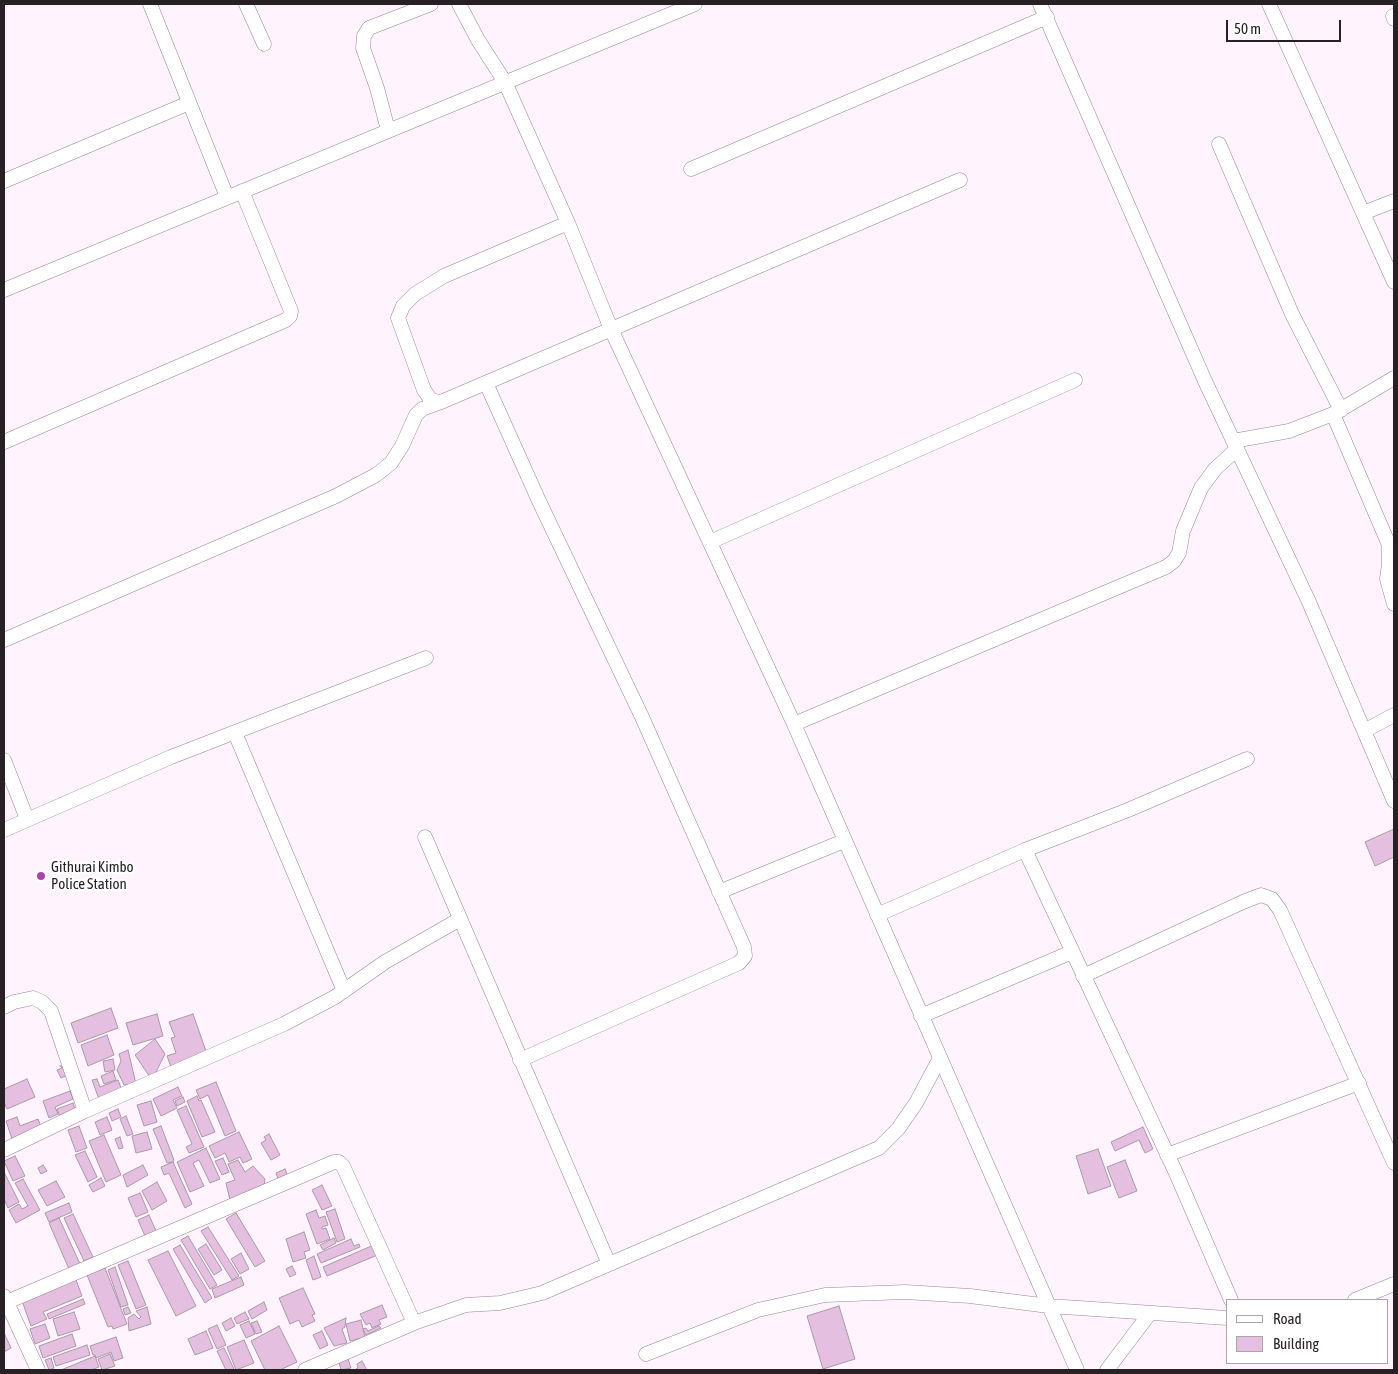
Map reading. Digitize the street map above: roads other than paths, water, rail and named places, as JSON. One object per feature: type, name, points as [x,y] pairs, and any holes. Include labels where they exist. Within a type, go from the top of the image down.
[{"type":"street","points":[[150,4],[227,197]]},
{"type":"street","points":[[246,4],[264,44]]},
{"type":"street","points":[[388,130],[377,88],[363,48],[364,36],[370,28],[431,4]]},
{"type":"street","points":[[459,4],[478,40],[505,82],[568,223],[611,329],[794,724],[1077,1370]]},
{"type":"street","points":[[4,290],[695,4]]},
{"type":"street","points":[[1040,4],[1205,381],[1309,602],[1394,801]]},
{"type":"street","points":[[1269,4],[1394,282]]},
{"type":"street","points":[[691,169],[1047,18]]},
{"type":"street","points":[[4,181],[189,103]]},
{"type":"street","points":[[1219,144],[1292,314],[1337,412],[1389,545],[1387,579],[1394,604]]},
{"type":"street","points":[[4,640],[336,496],[376,475],[391,463],[402,446],[416,415],[422,409],[960,180]]},
{"type":"street","points":[[4,442],[286,320],[290,316],[290,311],[242,191]]},
{"type":"street","points":[[1363,213],[1394,201]]},
{"type":"street","points":[[441,402],[431,400],[424,390],[398,318],[403,306],[415,294],[444,276],[568,223]]},
{"type":"street","points":[[794,724],[1166,567],[1174,561],[1179,553],[1183,531],[1200,488],[1235,445],[1289,431],[1337,412],[1394,378]]},
{"type":"street","points":[[710,542],[1075,380]]},
{"type":"street","points":[[486,383],[539,500],[642,716],[744,947],[745,956],[739,963],[520,1060]]},
{"type":"street","points":[[4,830],[171,757],[426,658]]},
{"type":"street","points":[[1364,731],[1394,715]]},
{"type":"street","points":[[235,733],[344,991]]},
{"type":"street","points":[[877,916],[1025,850],[1128,810],[1247,758]]},
{"type":"street","points":[[4,760],[27,819]]},
{"type":"street","points":[[425,837],[609,1264]]},
{"type":"street","points":[[719,892],[844,841]]},
{"type":"street","points":[[1025,850],[1167,1155],[1231,1299]]},
{"type":"street","points":[[1083,976],[1243,902],[1261,895],[1272,899],[1280,910],[1394,1163]]},
{"type":"street","points":[[4,1150],[85,1111],[284,1024],[344,991],[385,962],[460,919]]},
{"type":"street","points":[[922,1016],[1072,952]]},
{"type":"street","points":[[4,1007],[14,1002],[33,998],[42,1002],[51,1011],[85,1111]]},
{"type":"street","points":[[305,1370],[414,1323],[466,1305],[500,1303],[542,1293],[879,1148],[898,1129],[916,1103],[940,1058]]},
{"type":"street","points":[[1167,1155],[1359,1083]]},
{"type":"street","points":[[38,1370],[5,1299],[334,1162],[339,1162],[343,1166],[414,1323]]},
{"type":"street","points":[[1357,1299],[1394,1284]]},
{"type":"street","points":[[646,1354],[758,1310],[824,1295],[904,1292],[970,1296],[1049,1306],[1226,1318]]},
{"type":"street","points":[[1107,1370],[1150,1313]]},
{"type":"place","name":"Githurai Kimbo Police Station","points":[[41,876]]}]
